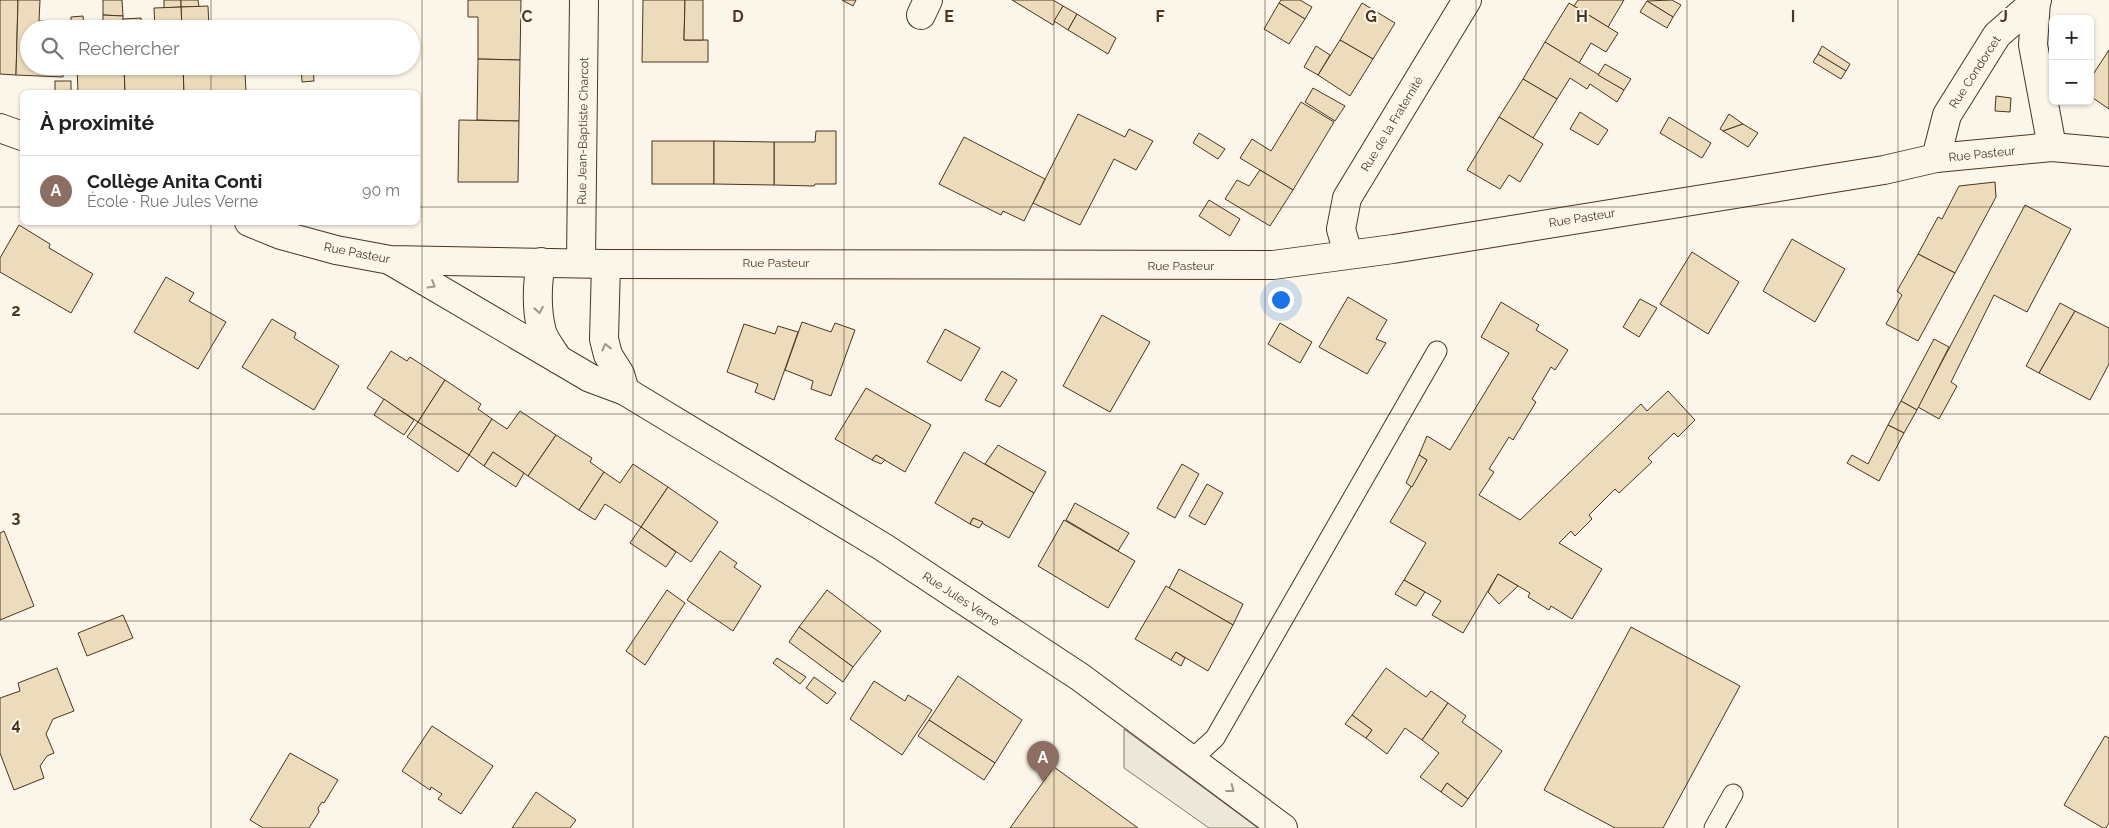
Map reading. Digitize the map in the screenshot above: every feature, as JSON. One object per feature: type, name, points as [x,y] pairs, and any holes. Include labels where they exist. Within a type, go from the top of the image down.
[{"type":"street","name":"Rue Jean-Baptiste Charcot","points":[[584,0],[594,263]]},
{"type":"street","name":"Rue de la Fraternité","points":[[1348,254],[1340,230],[1346,198],[1467,0]]},
{"type":"street","name":"Rue Condorcet","points":[[2036,1],[2033,45],[2052,147]]},
{"type":"street","name":"Rue Condorcet","points":[[1936,158],[1947,115],[1997,35],[2036,1]]},
{"type":"street","points":[[0,128],[20,135]]},
{"type":"street","name":"Rue Pasteur","points":[[256,225],[281,235],[390,260],[594,263],[1274,265],[1392,249],[1884,170],[1936,158],[2052,147],[2109,152]]},
{"type":"street","points":[[390,260],[558,359]]},
{"type":"street","name":"Rue Jules Verne","points":[[541,262],[538,282],[538,303],[543,334],[558,359],[590,378],[625,391],[883,546],[1080,677],[1283,828]]},
{"type":"street","points":[[594,263],[604,339],[608,355],[620,374],[625,391]]},
{"type":"lane","points":[[1191,760],[1215,738],[1437,351]]},
{"type":"lane","points":[[1714,828],[1734,794]]},
{"type":"shaded area","points":[[1124,729],[1258,828],[1209,828],[1124,768]]},
{"type":"building","points":[[0,0],[18,0],[16,75],[0,74]]},
{"type":"building","points":[[18,0],[40,0],[39,20],[20,20],[20,75],[63,75],[63,77],[16,75]]},
{"type":"building","points":[[103,0],[122,0],[123,16],[103,15]]},
{"type":"building","points":[[164,0],[181,0],[181,7],[164,8]]},
{"type":"building","points":[[181,0],[198,0],[199,7],[181,7]]},
{"type":"building","points":[[468,0],[521,0],[520,60],[478,59],[478,17],[468,17]]},
{"type":"building","points":[[643,0],[685,0],[684,40],[708,40],[708,62],[642,62]]},
{"type":"building","points":[[685,0],[703,0],[703,40],[684,40]]},
{"type":"building","points":[[842,0],[856,0],[853,6]]},
{"type":"building","points":[[1012,0],[1053,0],[1063,6],[1053,25]]},
{"type":"building","points":[[1281,0],[1300,0],[1312,7],[1305,19],[1279,3]]},
{"type":"building","points":[[1578,0],[1624,0],[1608,27],[1574,6]]},
{"type":"building","points":[[1672,0],[1681,5],[1673,17],[1647,1]]},
{"type":"building","points":[[1647,1],[1673,17],[1667,28],[1640,12]]},
{"type":"building","points":[[1279,3],[1305,19],[1289,44],[1264,29]]},
{"type":"building","points":[[1362,3],[1395,23],[1373,59],[1340,40]]},
{"type":"building","points":[[1569,3],[1618,33],[1606,52],[1591,43],[1579,63],[1545,42]]},
{"type":"building","points":[[208,6],[209,20],[182,20],[181,7]]},
{"type":"building","points":[[1063,6],[1077,14],[1068,30],[1054,21]]},
{"type":"building","points":[[181,7],[182,20],[155,20],[154,8]]},
{"type":"building","points":[[1077,14],[1116,38],[1108,54],[1068,30]]},
{"type":"building","points":[[103,15],[123,16],[123,20],[103,20]]},
{"type":"building","points":[[83,16],[83,20],[71,20],[71,17]]},
{"type":"building","points":[[141,18],[141,20],[123,20]]},
{"type":"building","points":[[1340,40],[1373,59],[1350,96],[1318,75]]},
{"type":"building","points":[[1545,42],[1624,90],[1617,102],[1590,84],[1587,89],[1570,78],[1557,99],[1523,79]]},
{"type":"building","points":[[1316,46],[1330,55],[1318,75],[1304,67]]},
{"type":"building","points":[[1822,46],[1850,64],[1846,71],[1818,54]]},
{"type":"building","points":[[2109,50],[2109,109],[2094,99],[2094,73]]},
{"type":"building","points":[[1818,54],[1846,71],[1841,79],[1813,62]]},
{"type":"building","points":[[478,59],[520,60],[519,121],[477,120]]},
{"type":"building","points":[[1605,64],[1631,79],[1624,90],[1598,75]]},
{"type":"building","points":[[77,75],[124,75],[125,90],[78,90]]},
{"type":"building","points":[[124,75],[183,75],[184,90],[125,90]]},
{"type":"building","points":[[183,75],[245,75],[246,90],[184,90]]},
{"type":"building","points":[[302,75],[314,75],[314,81],[302,82]]},
{"type":"building","points":[[1523,79],[1557,99],[1533,138],[1499,117]]},
{"type":"building","points":[[55,81],[71,81],[71,90],[55,90]]},
{"type":"building","points":[[1313,88],[1345,106],[1335,121],[1305,102]]},
{"type":"building","points":[[1996,96],[2011,98],[2010,112],[1995,111]]},
{"type":"building","points":[[1301,102],[1334,122],[1293,190],[1240,158],[1252,139],[1271,151]]},
{"type":"building","points":[[1580,112],[1608,130],[1598,145],[1570,129]]},
{"type":"building","points":[[1078,114],[1125,137],[1129,129],[1153,141],[1136,170],[1114,159],[1080,225],[1033,203]]},
{"type":"building","points":[[1729,114],[1743,124],[1723,131],[1720,129]]},
{"type":"building","points":[[1499,117],[1543,144],[1520,182],[1509,175],[1500,189],[1467,170]]},
{"type":"building","points":[[1669,117],[1711,143],[1702,158],[1660,133]]},
{"type":"building","points":[[459,120],[519,121],[518,182],[458,182]]},
{"type":"building","points":[[1743,124],[1758,133],[1748,147],[1723,131]]},
{"type":"building","points":[[816,131],[836,131],[836,184],[815,184],[814,186],[774,185],[774,142],[815,142]]},
{"type":"building","points":[[1199,133],[1225,149],[1218,159],[1193,143]]},
{"type":"building","points":[[964,137],[1045,179],[1024,221],[1003,211],[1001,215],[939,184]]},
{"type":"building","points":[[652,141],[714,141],[714,184],[652,184]]},
{"type":"building","points":[[714,141],[774,142],[774,185],[714,184]]},
{"type":"building","points":[[1260,170],[1293,190],[1270,226],[1225,199],[1237,180],[1249,186]]},
{"type":"building","points":[[1995,182],[1996,197],[1955,273],[1918,254],[1938,217],[1942,219],[1959,186]]},
{"type":"building","points":[[1209,200],[1240,219],[1230,236],[1199,216]]},
{"type":"building","points":[[2025,205],[2071,229],[2027,312],[1994,295],[1951,382],[1957,386],[1939,419],[1918,407]]},
{"type":"building","points":[[19,225],[50,244],[49,248],[93,274],[71,313],[0,272],[0,258]]},
{"type":"building","points":[[1792,239],[1845,269],[1815,322],[1763,291]]},
{"type":"building","points":[[1692,252],[1739,282],[1708,334],[1660,304]]},
{"type":"building","points":[[1918,254],[1955,273],[1918,341],[1886,324],[1902,295],[1897,291]]},
{"type":"building","points":[[166,277],[194,293],[189,301],[226,322],[198,369],[134,332]]},
{"type":"building","points":[[1348,297],[1387,320],[1376,339],[1386,343],[1367,374],[1319,347]]},
{"type":"building","points":[[1640,299],[1657,308],[1639,337],[1623,327]]},
{"type":"building","points":[[1501,302],[1539,325],[1536,330],[1568,350],[1555,370],[1551,367],[1532,399],[1536,402],[1513,440],[1509,437],[1489,469],[1494,472],[1479,495],[1520,520],[1641,404],[1647,411],[1668,391],[1695,420],[1678,437],[1674,433],[1648,458],[1652,462],[1619,493],[1615,489],[1589,515],[1592,519],[1575,536],[1571,531],[1559,543],[1602,569],[1572,619],[1551,606],[1549,610],[1528,597],[1530,593],[1498,574],[1463,633],[1432,615],[1441,601],[1404,580],[1426,543],[1390,522],[1427,460],[1419,455],[1427,436],[1450,450],[1509,353],[1481,337]]},
{"type":"building","points":[[2060,303],[2075,311],[2039,373],[2026,366]]},
{"type":"building","points":[[2075,311],[2109,328],[2109,364],[2090,400],[2039,373]]},
{"type":"building","points":[[1102,315],[1150,342],[1110,412],[1063,386]]},
{"type":"building","points":[[272,319],[296,333],[294,338],[339,366],[314,410],[242,367]]},
{"type":"building","points":[[802,322],[831,332],[835,323],[855,330],[831,396],[811,389],[813,381],[785,370]]},
{"type":"building","points":[[1280,323],[1312,342],[1300,363],[1268,344]]},
{"type":"building","points":[[744,324],[775,334],[778,326],[798,332],[774,400],[755,392],[758,384],[727,372]]},
{"type":"building","points":[[945,329],[980,348],[961,381],[927,362]]},
{"type":"building","points":[[1934,339],[1949,347],[1917,410],[1901,401]]},
{"type":"building","points":[[391,351],[407,361],[410,357],[445,380],[418,422],[367,388]]},
{"type":"building","points":[[1002,371],[1017,380],[1000,407],[985,400]]},
{"type":"building","points":[[445,380],[481,404],[478,409],[492,419],[469,455],[418,422]]},
{"type":"building","points":[[866,388],[931,425],[905,472],[876,455],[872,460],[835,439]]},
{"type":"building","points":[[384,399],[414,420],[404,435],[374,415]]},
{"type":"building","points":[[1901,401],[1917,410],[1904,433],[1888,425]]},
{"type":"building","points":[[520,411],[556,435],[528,476],[493,452],[484,466],[469,455],[492,419],[507,429]]},
{"type":"building","points":[[418,422],[469,455],[458,472],[407,437]]},
{"type":"building","points":[[1888,425],[1904,433],[1879,481],[1847,463],[1852,455],[1868,464]]},
{"type":"building","points":[[556,435],[592,458],[590,462],[604,472],[579,510],[528,476]]},
{"type":"building","points":[[998,445],[1046,472],[1034,493],[985,464]]},
{"type":"building","points":[[493,452],[524,473],[516,487],[484,466]]},
{"type":"building","points":[[964,452],[1034,493],[1009,538],[973,518],[970,524],[935,503]]},
{"type":"building","points":[[876,455],[885,460],[881,464],[872,460]]},
{"type":"building","points":[[1419,455],[1427,460],[1412,487],[1406,483]]},
{"type":"building","points":[[633,464],[668,487],[641,527],[605,504],[595,520],[579,510],[604,472],[620,483]]},
{"type":"building","points":[[1182,464],[1199,474],[1175,518],[1157,508]]},
{"type":"building","points":[[1207,484],[1223,493],[1205,525],[1189,516]]},
{"type":"building","points":[[668,487],[718,522],[691,562],[641,527]]},
{"type":"building","points":[[1075,503],[1129,533],[1118,551],[1066,520]]},
{"type":"building","points":[[973,518],[983,522],[979,528],[970,524]]},
{"type":"building","points":[[1064,520],[1135,561],[1108,608],[1038,566]]},
{"type":"building","points":[[641,527],[676,552],[666,567],[630,543]]},
{"type":"building","points":[[4,531],[34,606],[0,620],[0,533]]},
{"type":"building","points":[[720,551],[737,563],[734,567],[761,586],[733,631],[687,600]]},
{"type":"building","points":[[1179,569],[1243,604],[1233,625],[1169,588]]},
{"type":"building","points":[[1498,574],[1518,586],[1499,604],[1488,592]]},
{"type":"building","points":[[1404,580],[1425,592],[1416,606],[1395,594]]},
{"type":"building","points":[[1166,586],[1233,625],[1208,671],[1176,652],[1171,660],[1135,639]]},
{"type":"building","points":[[667,590],[685,603],[645,665],[626,651]]},
{"type":"building","points":[[827,590],[881,631],[853,667],[799,627]]},
{"type":"building","points":[[123,615],[133,638],[87,656],[78,633]]},
{"type":"building","points":[[799,627],[853,667],[843,682],[789,642]]},
{"type":"building","points":[[1631,627],[1740,686],[1663,828],[1615,828],[1544,790]]},
{"type":"building","points":[[1176,652],[1185,658],[1181,666],[1171,660]]},
{"type":"building","points":[[777,658],[806,677],[800,684],[773,663]]},
{"type":"building","points":[[57,668],[74,711],[53,719],[46,734],[54,753],[47,756],[40,766],[44,778],[14,790],[0,753],[0,698],[20,691],[18,683]]},
{"type":"building","points":[[1386,668],[1426,697],[1431,691],[1448,703],[1422,740],[1405,728],[1387,754],[1366,738],[1372,730],[1352,715]]},
{"type":"building","points":[[958,676],[1022,720],[995,763],[929,720]]},
{"type":"building","points":[[814,677],[836,693],[827,704],[806,688]]},
{"type":"building","points":[[874,681],[905,701],[908,695],[932,710],[902,755],[850,719]]},
{"type":"building","points":[[1448,703],[1466,716],[1462,722],[1502,751],[1468,799],[1447,783],[1441,792],[1420,777],[1439,753],[1422,740]]},
{"type":"building","points":[[1352,715],[1372,730],[1366,738],[1345,724]]},
{"type":"building","points":[[929,720],[995,763],[984,780],[918,736]]},
{"type":"building","points":[[432,726],[493,766],[461,814],[438,799],[442,794],[431,787],[430,790],[402,771]]},
{"type":"building","points":[[2105,736],[2109,738],[2109,823],[2106,828],[2103,828],[2064,805]]},
{"type":"building","points":[[290,753],[338,780],[324,803],[322,802],[318,808],[319,812],[309,828],[263,828],[250,820]]},
{"type":"building","points":[[1054,767],[1138,828],[1010,828]]},
{"type":"building","points":[[1447,783],[1468,799],[1462,807],[1441,792]]},
{"type":"building","points":[[536,792],[576,820],[570,828],[512,828]]},
{"type":"place","name":"Collège Anita Conti","points":[[1043,782]]}]
